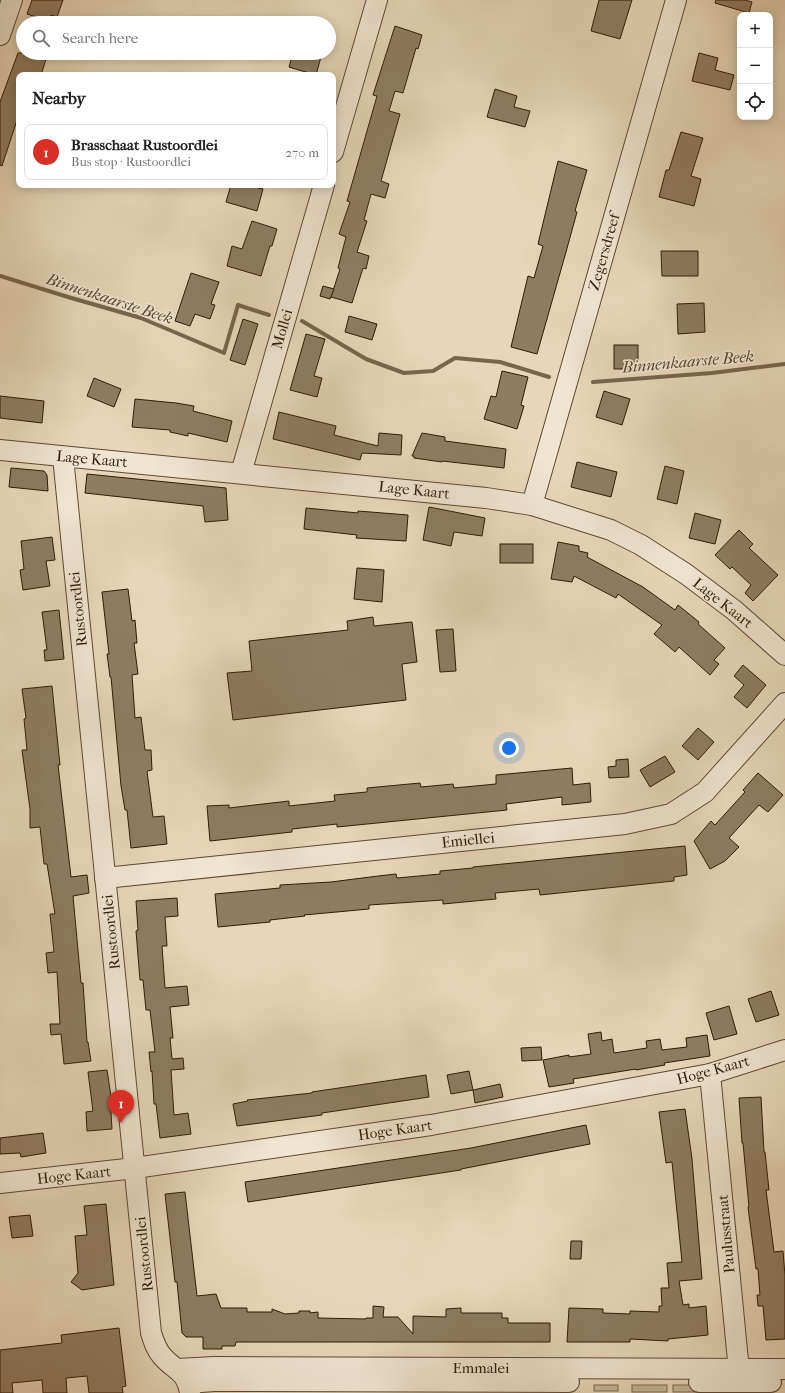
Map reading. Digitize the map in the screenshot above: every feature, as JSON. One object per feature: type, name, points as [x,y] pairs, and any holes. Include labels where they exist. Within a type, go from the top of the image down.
[{"type":"street","points":[[0,35],[12,0]]},
{"type":"street","points":[[336,142],[377,0]]},
{"type":"street","name":"Zegersdreef","points":[[532,505],[676,0]]},
{"type":"street","name":"Mollei","points":[[241,473],[323,188]]},
{"type":"street","name":"Lage Kaart","points":[[0,450],[486,498],[532,505],[611,530],[641,545],[686,574],[734,610],[785,655]]},
{"type":"street","name":"Rustoordlei","points":[[63,457],[151,1333],[157,1349],[185,1381]]},
{"type":"street","name":"Emiellei","points":[[105,878],[617,825],[671,814],[705,792],[785,703]]},
{"type":"street","name":"Hoge Kaart","points":[[0,1183],[135,1168],[431,1125],[710,1074],[785,1050]]},
{"type":"street","name":"Paulusstraat","points":[[710,1074],[740,1381]]},
{"type":"street","name":"Emmalei","points":[[185,1381],[214,1367],[785,1382]]},
{"type":"street","name":"Emmalei","points":[[740,1381],[785,1369]]},
{"type":"shaded area","points":[[594,1385],[618,1385],[618,1391],[594,1391]]},
{"type":"shaded area","points":[[632,1385],[667,1385],[667,1392],[632,1392]]},
{"type":"shaded area","points":[[673,1385],[702,1385],[702,1392],[673,1392]]},
{"type":"building","points":[[32,0],[63,0],[57,16],[33,16],[27,14]]},
{"type":"building","points":[[599,0],[632,0],[620,39],[591,31]]},
{"type":"building","points":[[716,0],[745,0],[752,2],[749,12],[715,3]]},
{"type":"building","points":[[395,26],[422,35],[418,49],[416,48],[403,93],[395,91],[389,111],[400,114],[381,181],[389,184],[385,198],[371,194],[364,220],[367,221],[357,252],[369,256],[366,269],[363,268],[352,303],[331,297],[340,269],[338,268],[346,237],[339,234],[350,202],[347,201],[377,96],[373,95]]},
{"type":"building","points":[[699,53],[718,58],[715,70],[734,75],[730,90],[692,81]]},
{"type":"building","points":[[16,58],[16,60],[46,60],[42,72],[16,72],[16,123],[2,166],[0,165],[0,102]]},
{"type":"building","points":[[291,60],[320,60],[317,72],[306,72],[289,67]]},
{"type":"building","points":[[495,89],[517,96],[514,107],[530,111],[525,127],[487,117]]},
{"type":"building","points":[[681,132],[703,138],[691,176],[701,179],[694,206],[659,197],[666,170],[669,170]]},
{"type":"building","points":[[558,161],[587,170],[575,211],[577,212],[537,354],[511,347],[528,276],[534,278],[543,246],[538,244]]},
{"type":"building","points":[[230,188],[263,189],[257,211],[226,202]]},
{"type":"building","points":[[252,221],[277,229],[261,276],[227,266],[232,246],[242,249]]},
{"type":"building","points":[[661,251],[698,251],[698,276],[662,276]]},
{"type":"building","points":[[191,273],[219,282],[211,304],[215,305],[210,319],[195,314],[190,326],[175,321]]},
{"type":"building","points":[[323,286],[334,289],[330,299],[320,296]]},
{"type":"building","points":[[704,303],[705,332],[678,334],[677,304]]},
{"type":"building","points":[[349,316],[377,324],[372,340],[345,332]]},
{"type":"building","points":[[243,319],[258,324],[245,365],[230,360]]},
{"type":"building","points":[[306,334],[325,339],[314,376],[322,378],[317,397],[290,390]]},
{"type":"building","points":[[614,345],[638,345],[638,369],[614,369]]},
{"type":"building","points":[[502,371],[528,377],[521,405],[524,406],[517,429],[484,419],[491,396],[496,397]]},
{"type":"building","points":[[94,378],[121,389],[114,407],[87,396]]},
{"type":"building","points":[[604,391],[630,399],[622,425],[596,417]]},
{"type":"building","points":[[0,396],[44,401],[42,423],[0,418]]},
{"type":"building","points":[[135,399],[194,406],[193,411],[232,421],[227,442],[188,433],[188,436],[170,432],[170,430],[132,427]]},
{"type":"building","points":[[279,412],[336,426],[334,435],[378,446],[379,433],[402,435],[401,455],[362,453],[360,460],[273,439]]},
{"type":"building","points":[[422,433],[445,437],[445,441],[506,449],[504,468],[414,458],[414,456],[412,456]]},
{"type":"building","points":[[577,462],[617,472],[611,497],[571,487]]},
{"type":"building","points":[[665,466],[684,471],[677,504],[657,499]]},
{"type":"building","points":[[11,468],[44,471],[47,475],[48,491],[9,487]]},
{"type":"building","points":[[87,474],[226,488],[228,520],[205,522],[203,506],[85,493]]},
{"type":"building","points":[[429,507],[485,518],[482,536],[454,532],[451,546],[423,540]]},
{"type":"building","points":[[306,508],[358,513],[358,511],[408,515],[406,541],[356,538],[357,535],[304,529]]},
{"type":"building","points":[[695,513],[721,520],[715,544],[689,538]]},
{"type":"building","points":[[739,530],[753,544],[749,548],[778,575],[753,601],[745,593],[751,585],[732,567],[730,569],[715,555]]},
{"type":"building","points":[[52,537],[55,560],[46,561],[50,586],[23,590],[20,570],[24,569],[21,541]]},
{"type":"building","points":[[558,542],[579,546],[579,551],[588,553],[587,557],[643,587],[675,610],[678,605],[699,622],[698,624],[725,648],[714,660],[719,664],[710,675],[679,647],[675,652],[654,634],[662,625],[618,594],[616,598],[574,576],[572,582],[551,579]]},
{"type":"building","points":[[500,544],[533,544],[533,563],[500,563]]},
{"type":"building","points":[[357,568],[384,570],[382,602],[354,599]]},
{"type":"building","points":[[128,589],[132,621],[135,620],[137,643],[134,643],[138,674],[132,675],[135,718],[141,717],[145,750],[151,750],[152,770],[147,771],[153,817],[164,816],[167,844],[131,848],[127,810],[125,810],[121,786],[102,592]]},
{"type":"building","points":[[59,610],[64,659],[45,661],[44,650],[47,650],[42,612]]},
{"type":"building","points":[[373,617],[374,626],[412,622],[417,662],[402,664],[406,700],[233,720],[227,673],[252,671],[249,641],[348,630],[347,621]]},
{"type":"building","points":[[453,629],[456,671],[440,672],[436,630]]},
{"type":"building","points":[[743,665],[766,685],[747,708],[734,697],[744,685],[734,676]]},
{"type":"building","points":[[52,686],[60,765],[58,765],[71,877],[87,875],[89,893],[73,896],[81,983],[83,983],[87,1042],[91,1061],[64,1064],[61,1034],[51,1035],[50,1024],[60,1024],[57,972],[48,973],[46,953],[54,952],[50,914],[55,914],[47,864],[44,864],[40,827],[30,828],[30,809],[22,750],[27,750],[24,719],[26,718],[22,689]]},
{"type":"building","points":[[698,728],[714,742],[698,760],[682,746]]},
{"type":"building","points":[[665,756],[675,772],[650,787],[640,770]]},
{"type":"building","points":[[628,759],[629,777],[609,778],[608,767],[616,766],[616,760]]},
{"type":"building","points":[[572,768],[573,785],[590,783],[591,802],[562,805],[562,797],[506,804],[507,810],[337,827],[337,824],[292,829],[292,832],[210,841],[207,806],[229,805],[229,808],[289,801],[289,806],[335,801],[334,795],[367,792],[367,788],[420,783],[421,787],[453,784],[454,788],[496,784],[496,775]]},
{"type":"building","points":[[758,773],[783,795],[768,812],[759,805],[729,838],[739,847],[725,861],[710,869],[694,841],[711,821],[715,825],[745,792],[743,790]]},
{"type":"building","points":[[685,846],[687,875],[674,877],[674,881],[540,895],[539,889],[495,893],[496,899],[443,904],[443,900],[369,905],[369,909],[304,915],[305,916],[270,920],[270,922],[218,927],[215,894],[280,888],[280,885],[331,882],[396,874],[397,878],[440,874],[440,871],[473,867]]},
{"type":"building","points":[[177,898],[178,916],[165,917],[167,946],[162,946],[165,988],[187,986],[189,1005],[170,1007],[173,1038],[170,1038],[172,1059],[183,1058],[184,1069],[171,1070],[174,1115],[188,1113],[191,1134],[160,1138],[156,1104],[154,1104],[149,1052],[155,1052],[150,1010],[146,1010],[143,980],[140,980],[136,931],[138,930],[136,901]]},
{"type":"building","points":[[771,991],[779,1015],[756,1022],[748,999]]},
{"type":"building","points":[[729,1006],[737,1034],[714,1040],[706,1013]]},
{"type":"building","points":[[601,1032],[602,1041],[612,1039],[614,1053],[647,1048],[646,1041],[660,1039],[662,1050],[687,1047],[686,1038],[707,1035],[710,1056],[664,1063],[665,1065],[636,1070],[573,1079],[574,1083],[549,1087],[543,1060],[569,1055],[569,1057],[591,1054],[588,1034]]},
{"type":"building","points":[[541,1047],[542,1060],[522,1061],[521,1048]]},
{"type":"building","points":[[107,1070],[111,1096],[112,1129],[87,1131],[86,1112],[93,1111],[88,1072]]},
{"type":"building","points":[[469,1071],[473,1090],[451,1094],[447,1075]]},
{"type":"building","points":[[426,1075],[429,1097],[322,1113],[322,1115],[237,1126],[233,1104],[248,1101],[247,1100],[312,1093]]},
{"type":"building","points":[[500,1084],[503,1097],[475,1103],[473,1090]]},
{"type":"building","points":[[761,1097],[764,1152],[769,1190],[766,1190],[774,1252],[783,1251],[785,1275],[785,1339],[766,1340],[763,1306],[758,1306],[757,1295],[760,1295],[758,1269],[756,1269],[748,1207],[739,1098]]},
{"type":"building","points":[[685,1109],[692,1159],[702,1279],[679,1281],[683,1305],[689,1304],[689,1308],[706,1306],[708,1335],[668,1339],[668,1341],[630,1339],[630,1342],[567,1342],[569,1308],[603,1309],[603,1313],[630,1314],[630,1311],[659,1312],[659,1306],[662,1306],[661,1288],[669,1288],[667,1263],[682,1262],[672,1162],[666,1163],[659,1112]]},
{"type":"building","points":[[586,1125],[590,1144],[461,1170],[248,1202],[245,1182],[471,1148]]},
{"type":"building","points":[[43,1133],[46,1153],[21,1157],[20,1153],[0,1154],[0,1138]]},
{"type":"building","points":[[185,1192],[197,1296],[216,1294],[221,1308],[247,1308],[247,1312],[272,1312],[272,1309],[285,1314],[299,1313],[299,1311],[310,1311],[310,1313],[318,1312],[318,1318],[366,1319],[373,1318],[373,1306],[384,1307],[383,1317],[398,1317],[413,1334],[413,1316],[446,1317],[446,1309],[461,1308],[461,1313],[502,1313],[502,1318],[508,1318],[508,1323],[550,1323],[550,1342],[236,1342],[235,1346],[222,1346],[222,1349],[203,1349],[203,1337],[186,1337],[182,1333],[177,1282],[175,1282],[165,1194]]},
{"type":"building","points":[[106,1204],[114,1285],[82,1290],[71,1282],[78,1273],[75,1236],[87,1235],[84,1206]]},
{"type":"building","points":[[30,1215],[33,1236],[12,1238],[9,1217]]},
{"type":"building","points":[[571,1241],[582,1241],[581,1259],[570,1259]]},
{"type":"building","points":[[119,1328],[126,1386],[122,1387],[123,1393],[89,1393],[87,1376],[66,1378],[67,1393],[43,1393],[42,1380],[12,1383],[13,1393],[0,1393],[0,1350],[62,1343],[61,1335]]},
{"type":"waterway","name":"Binnenkaarste Beek","points":[[0,276],[141,318],[224,353],[238,305],[269,315]]},
{"type":"waterway","name":"Binnenkaarste Beek","points":[[302,321],[366,359],[404,373],[433,371],[455,358],[500,362],[549,377]]},
{"type":"waterway","name":"Binnenkaarste Beek","points":[[593,382],[712,373],[785,364]]},
{"type":"place","name":"Brasschaat Rustoordlei","points":[[121,1123]]}]
